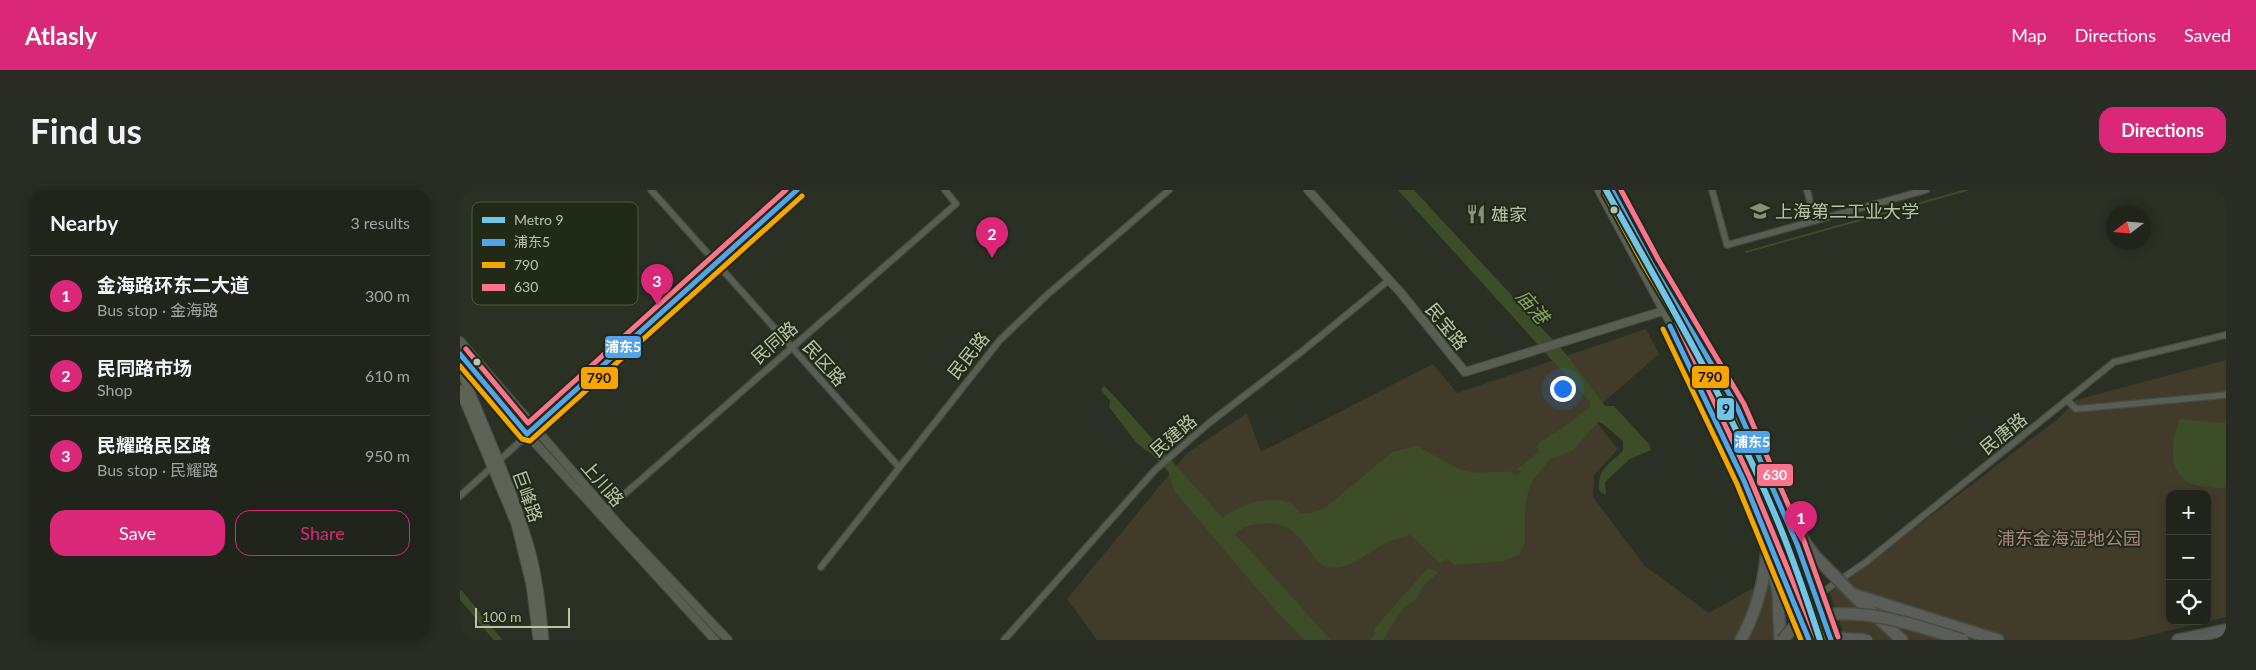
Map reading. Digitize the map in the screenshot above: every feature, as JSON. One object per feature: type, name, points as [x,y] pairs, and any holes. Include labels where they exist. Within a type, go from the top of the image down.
[{"type":"highway","points":[[1600,190],[1694,361],[1728,428],[1784,557],[1813,640]]},
{"type":"highway","points":[[1611,190],[1726,402],[1777,506],[1815,556],[1852,594],[1902,640]]},
{"type":"highway","points":[[1750,452],[1792,551],[1824,640]]},
{"type":"highway","points":[[1759,497],[1767,548],[1778,592],[1781,640]]},
{"type":"highway","points":[[1741,640],[1752,619],[1760,597],[1765,574],[1767,548]]},
{"type":"highway","points":[[1852,594],[1965,634]]},
{"type":"highway","points":[[1781,640],[1790,629],[1809,617],[1842,613],[1870,615],[1998,640]]},
{"type":"highway","points":[[2178,640],[2226,630]]},
{"type":"highway","points":[[1819,640],[1836,638],[1866,640]]},
{"type":"main road","points":[[1596,190],[1663,311],[1735,458],[1777,556],[1809,640]]},
{"type":"main road","points":[[1611,190],[1651,263],[1737,407],[1797,544],[1831,640]]},
{"type":"main road","name":"巨峰路","points":[[460,368],[516,524],[531,584],[538,640]]},
{"type":"main road","name":"巨峰路","points":[[461,397],[495,466],[529,548],[540,601],[544,640]]},
{"type":"street","name":"民区路","points":[[651,190],[898,466]]},
{"type":"street","points":[[460,496],[797,190]]},
{"type":"street","name":"民同路","points":[[603,513],[956,204],[945,190]]},
{"type":"street","name":"民民路","points":[[821,567],[898,466],[1000,340],[1047,295],[1169,190]]},
{"type":"street","name":"民宝路","points":[[1308,190],[1389,280],[1465,372],[1663,311]]},
{"type":"street","points":[[1712,190],[1727,245],[1926,190]]},
{"type":"street","points":[[1807,190],[1815,221]]},
{"type":"street","name":"民建路","points":[[1004,640],[1155,470],[1209,423],[1300,353],[1389,280]]},
{"type":"street","name":"民唐路","points":[[1817,596],[1866,562],[2114,362],[2226,335]]},
{"type":"street","name":"上川路","points":[[460,340],[535,428],[603,513],[715,640]]},
{"type":"street","points":[[460,348],[470,353]]},
{"type":"street","name":"上川路","points":[[460,354],[527,434],[728,640]]},
{"type":"street","points":[[2068,400],[2076,409],[2226,395]]},
{"type":"green space","points":[[1646,329],[1659,354],[1590,414],[1618,449],[1594,475],[1593,497],[1645,566],[1709,613],[1769,579],[1787,640],[1097,640],[1067,599],[1187,453],[1247,413],[1261,452],[1433,364],[1457,393]]},
{"type":"green space","name":"浦东金海湿地公园","points":[[2226,360],[2226,617],[2211,621],[2211,490],[2166,490],[2166,625],[2193,625],[2130,640],[1846,640],[1830,593],[2059,418],[2076,400]]},
{"type":"shaded area","points":[[1398,190],[1414,190],[1566,354],[1605,406],[1614,406],[1649,444],[1651,450],[1630,459],[1605,482],[1606,495],[1599,491],[1600,478],[1608,464],[1623,451],[1623,441],[1598,422],[1572,451],[1550,459],[1533,480],[1528,492],[1525,510],[1525,542],[1519,555],[1504,561],[1454,565],[1447,559],[1440,563],[1410,535],[1388,542],[1347,565],[1333,568],[1317,560],[1296,534],[1287,527],[1275,524],[1255,524],[1243,528],[1235,534],[1331,640],[1304,640],[1270,604],[1175,492],[1168,471],[1151,453],[1136,442],[1109,407],[1110,401],[1101,390],[1104,386],[1116,398],[1222,517],[1254,502],[1273,500],[1290,503],[1302,513],[1317,511],[1325,508],[1392,452],[1417,446],[1459,469],[1475,473],[1511,471],[1514,475],[1520,474],[1521,471],[1517,469],[1539,452],[1537,447],[1540,442],[1590,407],[1590,402]]},
{"type":"shaded area","points":[[2179,419],[2226,423],[2226,487],[2214,488],[2194,484],[2184,479],[2178,472],[2174,463],[2173,453]]},
{"type":"shaded area","points":[[1428,568],[1439,572],[1425,584],[1416,599],[1403,608],[1383,640],[1370,640],[1376,633],[1374,629]]},
{"type":"waterway","points":[[1746,252],[1967,190]]},
{"type":"waterway","points":[[460,594],[498,640]]},
{"type":"metro line","name":"9","points":[[1606,190],[1719,395],[1759,479],[1784,537],[1820,640]]},
{"type":"transit line","name":"630","points":[[466,349],[528,423],[786,190]]},
{"type":"transit line","name":"浦东5","points":[[460,354],[527,434],[797,190]]},
{"type":"transit line","name":"浦东5","points":[[1612,190],[1651,263],[1737,407],[1797,544],[1831,640]]},
{"type":"transit line","name":"630","points":[[1621,190],[1658,259],[1744,404],[1804,541],[1838,637]]},
{"type":"transit line","name":"790","points":[[1605,194],[1645,267],[1730,410],[1790,547],[1823,640]]},
{"type":"transit line","name":"790","points":[[460,366],[522,439],[530,441],[802,196]]},
{"type":"transit line","name":"630","points":[[1677,323],[1750,478],[1816,637]]},
{"type":"transit line","name":"浦东5","points":[[1670,326],[1744,481],[1809,640]]},
{"type":"transit line","name":"790","points":[[1663,329],[1737,484],[1801,640]]},
{"type":"place","name":"上海第二工业大学","points":[[1760,211]]},
{"type":"place","name":"雄家","points":[[1476,214]]},
{"type":"place","name":"民同路市场","points":[[992,258]]},
{"type":"place","name":"民耀路民区路","points":[[657,305]]},
{"type":"place","name":"金海路环东二大道","points":[[1801,542]]},
{"type":"water label","name":"庙港","points":[[1533,306]]}]
